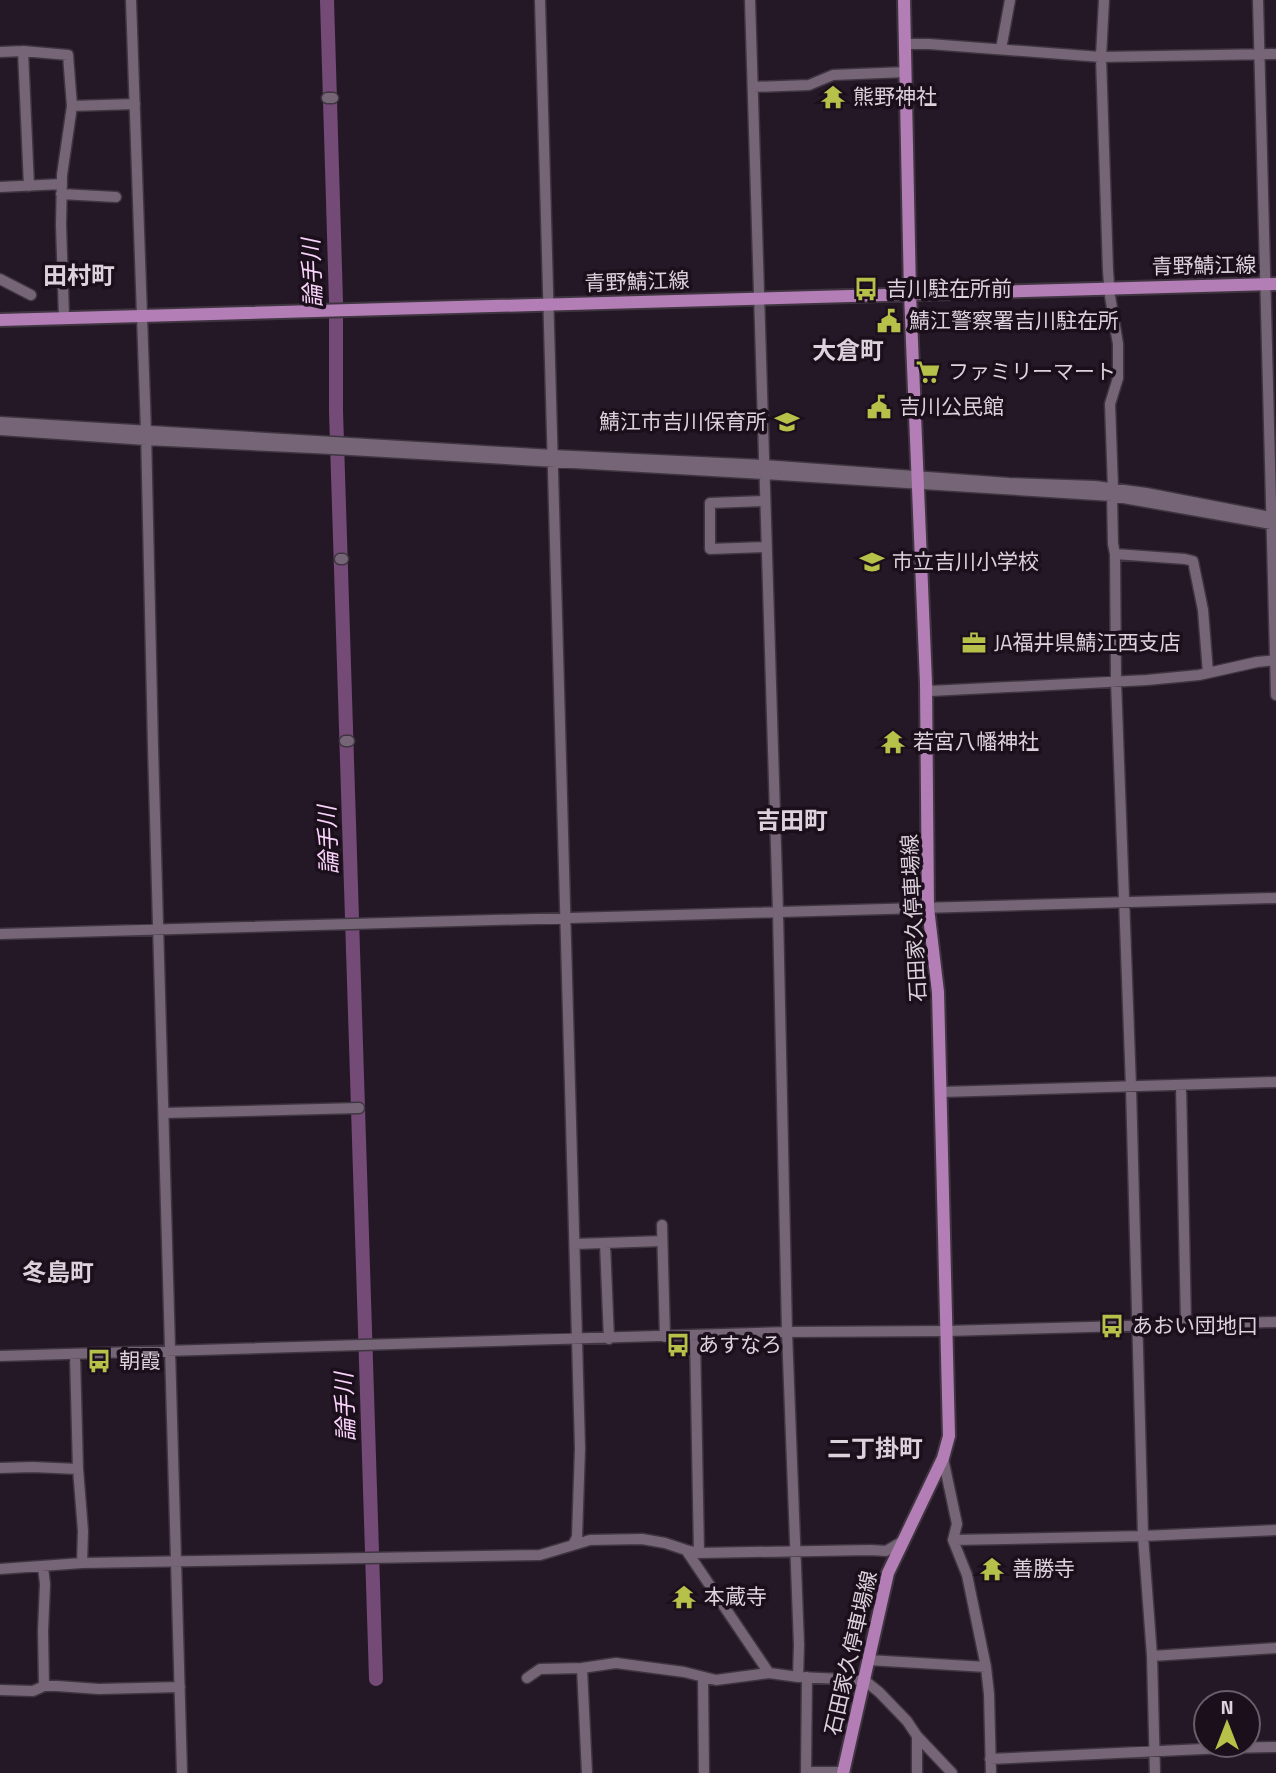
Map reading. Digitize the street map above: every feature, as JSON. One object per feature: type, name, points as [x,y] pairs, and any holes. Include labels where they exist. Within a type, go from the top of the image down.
[{"type":"main road","name":"石田家久停車場線","points":[[843,1772],[888,1573],[943,1458],[949,1436],[938,992],[928,908],[926,683],[910,293],[904,0]]},
{"type":"main road","name":"青野鯖江線","points":[[0,320],[1271,284]]},
{"type":"street","points":[[131,0],[146,436],[152,747],[182,1773]]},
{"type":"street","points":[[540,0],[578,1340],[580,1448],[576,1537],[572,1545]]},
{"type":"street","points":[[750,0],[799,1645],[806,1772],[843,1772]]},
{"type":"street","points":[[1001,49],[1010,0]]},
{"type":"street","points":[[1104,0],[1101,57],[1110,288],[1118,344],[1118,379],[1110,404],[1116,681],[1131,1087],[1143,1536],[1152,1656],[1155,1773]]},
{"type":"street","points":[[1258,0],[1258,54],[1271,284],[1276,695]]},
{"type":"street","points":[[905,44],[1101,57],[1276,54]]},
{"type":"street","points":[[23,51],[29,186]]},
{"type":"street","points":[[0,52],[68,55],[72,106],[61,189],[64,317]]},
{"type":"street","points":[[753,87],[809,85],[833,75],[906,72]]},
{"type":"street","points":[[72,106],[135,104]]},
{"type":"street","points":[[0,187],[29,186],[117,197]]},
{"type":"street","points":[[0,279],[31,295]]},
{"type":"street","points":[[0,422],[146,436]]},
{"type":"street","points":[[0,430],[764,470],[1113,492],[1273,521]]},
{"type":"street","points":[[765,501],[710,503],[710,549],[766,547]]},
{"type":"street","points":[[1115,554],[1193,561],[1203,610],[1208,673]]},
{"type":"street","points":[[926,683],[930,691],[1147,680],[1208,673],[1276,660]]},
{"type":"street","points":[[0,934],[1276,898]]},
{"type":"street","points":[[941,1092],[1276,1082]]},
{"type":"street","points":[[1181,1085],[1186,1324]]},
{"type":"street","points":[[164,1113],[357,1108]]},
{"type":"street","points":[[662,1225],[665,1337]]},
{"type":"street","points":[[575,1244],[662,1241]]},
{"type":"street","points":[[605,1243],[609,1339]]},
{"type":"street","points":[[0,1356],[788,1332],[946,1331],[1276,1322]]},
{"type":"street","points":[[695,1336],[699,1553]]},
{"type":"street","points":[[75,1355],[82,1563]]},
{"type":"street","points":[[943,1458],[957,1524],[953,1541],[967,1575],[986,1667],[991,1773]]},
{"type":"street","points":[[0,1468],[78,1469]]},
{"type":"street","points":[[953,1541],[1276,1530]]},
{"type":"street","points":[[0,1569],[82,1563],[540,1555],[590,1540],[642,1539],[699,1553],[886,1551],[903,1541]]},
{"type":"street","points":[[686,1550],[769,1673]]},
{"type":"street","points":[[43,1567],[44,1686]]},
{"type":"street","points":[[1152,1656],[1276,1648]]},
{"type":"street","points":[[868,1660],[986,1667]]},
{"type":"street","points":[[527,1678],[540,1669],[616,1664],[684,1672],[716,1680],[769,1673],[864,1680],[880,1692],[953,1773]]},
{"type":"street","points":[[582,1668],[587,1773]]},
{"type":"street","points":[[703,1677],[704,1773]]},
{"type":"street","points":[[0,1690],[33,1691],[44,1686],[99,1689],[180,1687]]},
{"type":"street","points":[[917,1735],[917,1773]]},
{"type":"street","points":[[990,1759],[1276,1748]]},
{"type":"waterway","name":"論手川","points":[[327,0],[336,302],[336,411],[376,1679]]},
{"type":"place","name":"熊野神社","points":[[833,97]]},
{"type":"place","name":"吉川駐在所前","points":[[866,289]]},
{"type":"place","name":"鯖江警察署吉川駐在所","points":[[889,321]]},
{"type":"place","name":"ファミリーマート","points":[[928,372]]},
{"type":"place","name":"吉川公民館","points":[[879,407]]},
{"type":"place","name":"鯖江市吉川保育所","points":[[787,422]]},
{"type":"place","name":"市立吉川小学校","points":[[872,562]]},
{"type":"place","name":"JA福井県鯖江西支店","points":[[974,643]]},
{"type":"place","name":"若宮八幡神社","points":[[893,742]]},
{"type":"place","name":"あおい団地口","points":[[1112,1326]]},
{"type":"place","name":"あすなろ","points":[[678,1345]]},
{"type":"place","name":"朝霞","points":[[99,1361]]},
{"type":"place","name":"善勝寺","points":[[992,1569]]},
{"type":"place","name":"本蔵寺","points":[[684,1597]]},
{"type":"district","name":"田村町","points":[[79,276]]},
{"type":"district","name":"大倉町","points":[[848,351]]},
{"type":"district","name":"吉田町","points":[[792,821]]},
{"type":"district","name":"冬島町","points":[[58,1273]]},
{"type":"district","name":"二丁掛町","points":[[875,1449]]}]
